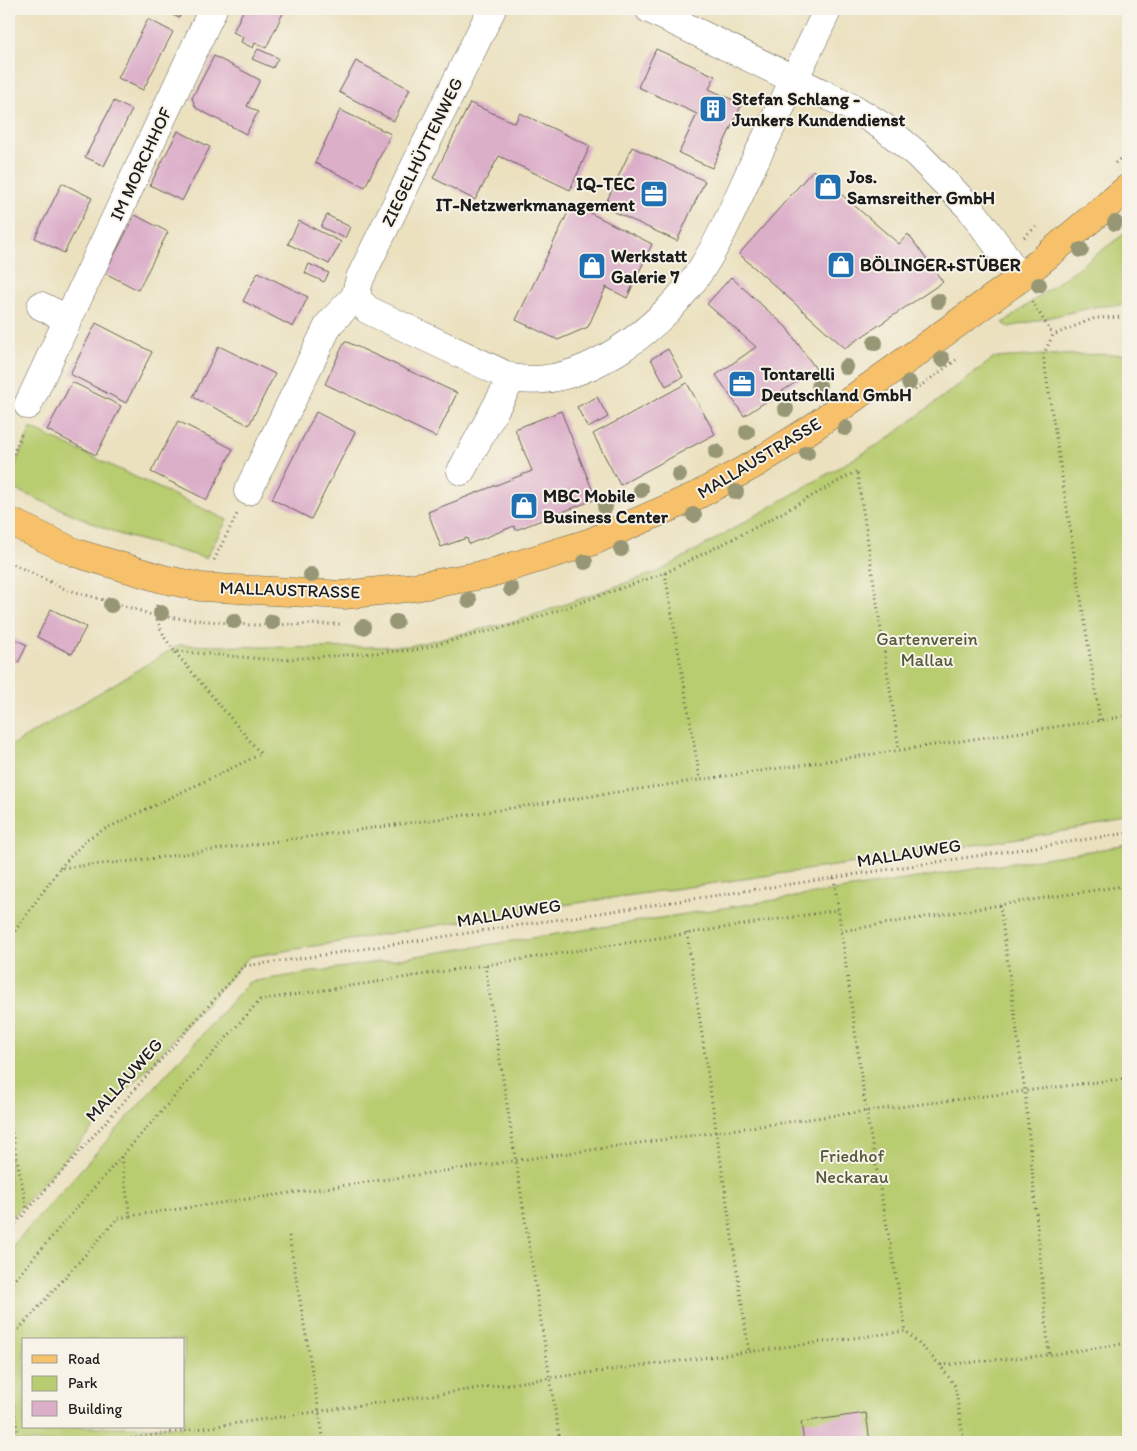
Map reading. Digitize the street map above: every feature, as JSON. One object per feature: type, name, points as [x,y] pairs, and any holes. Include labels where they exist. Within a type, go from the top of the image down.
[{"type":"main road","name":"MALLAUSTRASSE","points":[[9,521],[76,553],[163,579],[201,586],[344,595],[415,587],[488,574],[591,542],[698,495],[755,464],[1029,287],[1128,188]]},
{"type":"street","name":"IM MORCHHOF","points":[[28,404],[214,9]]},
{"type":"street","name":"ZIEGELHÜTTENWEG","points":[[248,491],[329,324],[356,297],[360,278],[492,9]]},
{"type":"street","points":[[649,9],[855,109],[885,128],[918,155],[970,208],[1029,287]]},
{"type":"street","points":[[356,297],[368,310],[512,378],[536,380],[577,372],[593,366],[619,351],[656,320],[677,299],[702,269],[713,250],[828,9]]},
{"type":"street","points":[[41,306],[68,319]]},
{"type":"street","points":[[461,471],[512,378]]},
{"type":"path","points":[[1029,287],[1032,301],[1053,335]]},
{"type":"path","points":[[1100,720],[1043,355],[1053,335],[1095,318],[1128,317]]},
{"type":"path","points":[[910,393],[934,378],[956,360]]},
{"type":"path","points":[[9,463],[30,414],[28,404]]},
{"type":"path","points":[[174,651],[275,660],[415,650],[524,622],[665,573],[762,524],[857,471],[899,749]]},
{"type":"path","points":[[214,561],[248,491]]},
{"type":"path","points":[[9,562],[65,589],[155,616],[250,625],[334,625],[344,623]]},
{"type":"path","points":[[665,573],[700,779]]},
{"type":"path","points":[[9,939],[60,868],[87,839],[262,754],[165,638],[155,616],[163,579]]},
{"type":"path","points":[[60,868],[134,861],[445,818],[1128,716]]},
{"type":"path","name":"MALLAUWEG","points":[[9,1231],[244,966],[1128,834]]},
{"type":"path","points":[[834,878],[866,1112],[906,1331],[940,1365],[955,1386],[964,1442]]},
{"type":"path","points":[[841,931],[1128,885]]},
{"type":"path","points":[[1000,904],[1025,1092],[1049,1355]]},
{"type":"path","points":[[9,1286],[121,1156],[260,1000],[838,910]]},
{"type":"path","points":[[687,933],[749,1352]]},
{"type":"path","points":[[485,965],[560,1442]]},
{"type":"path","points":[[9,1334],[19,1328],[118,1218],[716,1132],[1128,1078]]},
{"type":"path","points":[[9,1118],[27,1210]]},
{"type":"path","points":[[121,1156],[130,1216]]},
{"type":"path","points":[[289,1236],[324,1442]]},
{"type":"path","points":[[106,1442],[550,1378],[906,1331]]},
{"type":"path","points":[[940,1365],[1049,1355],[1128,1343]]},
{"type":"path","points":[[9,1370],[17,1430],[16,1442]]},
{"type":"green space","points":[[1128,231],[1128,305],[1098,306],[1009,327],[1003,323]]},
{"type":"green space","name":"Gartenverein Mallau","points":[[1128,354],[1128,821],[910,855],[529,910],[249,957],[9,1220],[9,747],[179,645],[314,648],[409,646],[517,621],[660,571],[886,440],[994,358],[1043,355]]},
{"type":"green space","points":[[31,428],[227,520],[206,558],[121,535],[9,487],[9,479]]},
{"type":"green space","name":"Friedhof Neckarau","points":[[1128,845],[1128,1442],[9,1442],[9,1250],[249,982]]},
{"type":"building","points":[[161,9],[184,9],[179,18]]},
{"type":"building","points":[[244,9],[285,9],[266,48],[255,43],[253,48],[241,42],[243,37],[233,32]]},
{"type":"building","points":[[148,19],[173,32],[143,90],[118,78]]},
{"type":"building","points":[[258,49],[278,58],[273,68],[252,59]]},
{"type":"building","name":"Stefan Schlang - Junkers Kundendienst","points":[[656,49],[715,76],[709,89],[742,104],[712,168],[679,153],[697,114],[638,87]]},
{"type":"building","points":[[214,56],[260,80],[247,106],[258,112],[246,134],[196,108],[192,98]]},
{"type":"building","points":[[356,61],[410,89],[394,121],[339,92]]},
{"type":"building","points":[[114,101],[132,110],[104,166],[85,157]]},
{"type":"building","points":[[470,103],[515,123],[520,113],[590,146],[570,190],[499,156],[475,200],[433,178]]},
{"type":"building","points":[[340,110],[391,134],[365,187],[315,163]]},
{"type":"building","points":[[178,131],[210,147],[182,201],[150,185]]},
{"type":"building","name":"IQ-TEC IT-Netzwerkmanagement","points":[[632,147],[705,181],[677,241],[604,207]]},
{"type":"building","name":"BÖLINGER+STÜBER","points":[[813,170],[899,244],[908,234],[943,282],[845,348],[739,254]]},
{"type":"building","points":[[62,183],[92,198],[64,253],[35,238]]},
{"type":"building","name":"Werkstatt Galerie 7","points":[[572,204],[652,244],[627,298],[606,287],[588,327],[558,340],[516,320]]},
{"type":"building","points":[[135,215],[168,232],[138,290],[105,273]]},
{"type":"building","points":[[327,215],[350,227],[345,238],[321,227]]},
{"type":"building","points":[[299,221],[341,242],[329,264],[288,244]]},
{"type":"building","points":[[309,264],[329,273],[324,282],[305,273]]},
{"type":"building","points":[[258,272],[308,297],[293,327],[243,301]]},
{"type":"building","points":[[731,277],[786,327],[816,369],[744,416],[716,375],[756,347],[707,304]]},
{"type":"building","points":[[96,323],[152,352],[126,403],[70,374]]},
{"type":"building","points":[[345,341],[457,393],[436,437],[325,384]]},
{"type":"building","points":[[219,346],[275,374],[249,425],[193,397]]},
{"type":"building","points":[[668,349],[683,377],[666,386],[651,359]]},
{"type":"building","points":[[72,382],[121,406],[96,455],[47,430]]},
{"type":"building","points":[[687,383],[715,434],[620,485],[593,434]]},
{"type":"building","points":[[597,397],[608,417],[588,428],[577,407]]},
{"type":"building","points":[[561,411],[596,499],[516,530],[514,526],[469,544],[467,538],[441,547],[428,512],[532,471],[515,429]]},
{"type":"building","points":[[316,412],[355,432],[311,519],[272,499]]},
{"type":"building","points":[[178,421],[233,449],[207,500],[151,472]]},
{"type":"building","points":[[51,609],[86,627],[72,654],[37,637]]},
{"type":"building","points":[[9,636],[27,645],[18,663],[9,658]]},
{"type":"building","points":[[866,1413],[870,1442],[804,1442],[801,1422]]},
{"type":"place","name":"Stefan Schlang - Junkers Kundendienst","points":[[713,109]]},
{"type":"place","name":"Jos. Samsreither GmbH","points":[[828,187]]},
{"type":"place","name":"IQ-TEC IT-Netzwerkmanagement","points":[[654,194]]},
{"type":"place","name":"BÖLINGER+STÜBER","points":[[841,265]]},
{"type":"place","name":"Werkstatt Galerie 7","points":[[592,266]]},
{"type":"place","name":"Tontarelli Deutschland GmbH","points":[[742,384]]},
{"type":"place","name":"MBC Mobile Business Center","points":[[524,506]]}]
